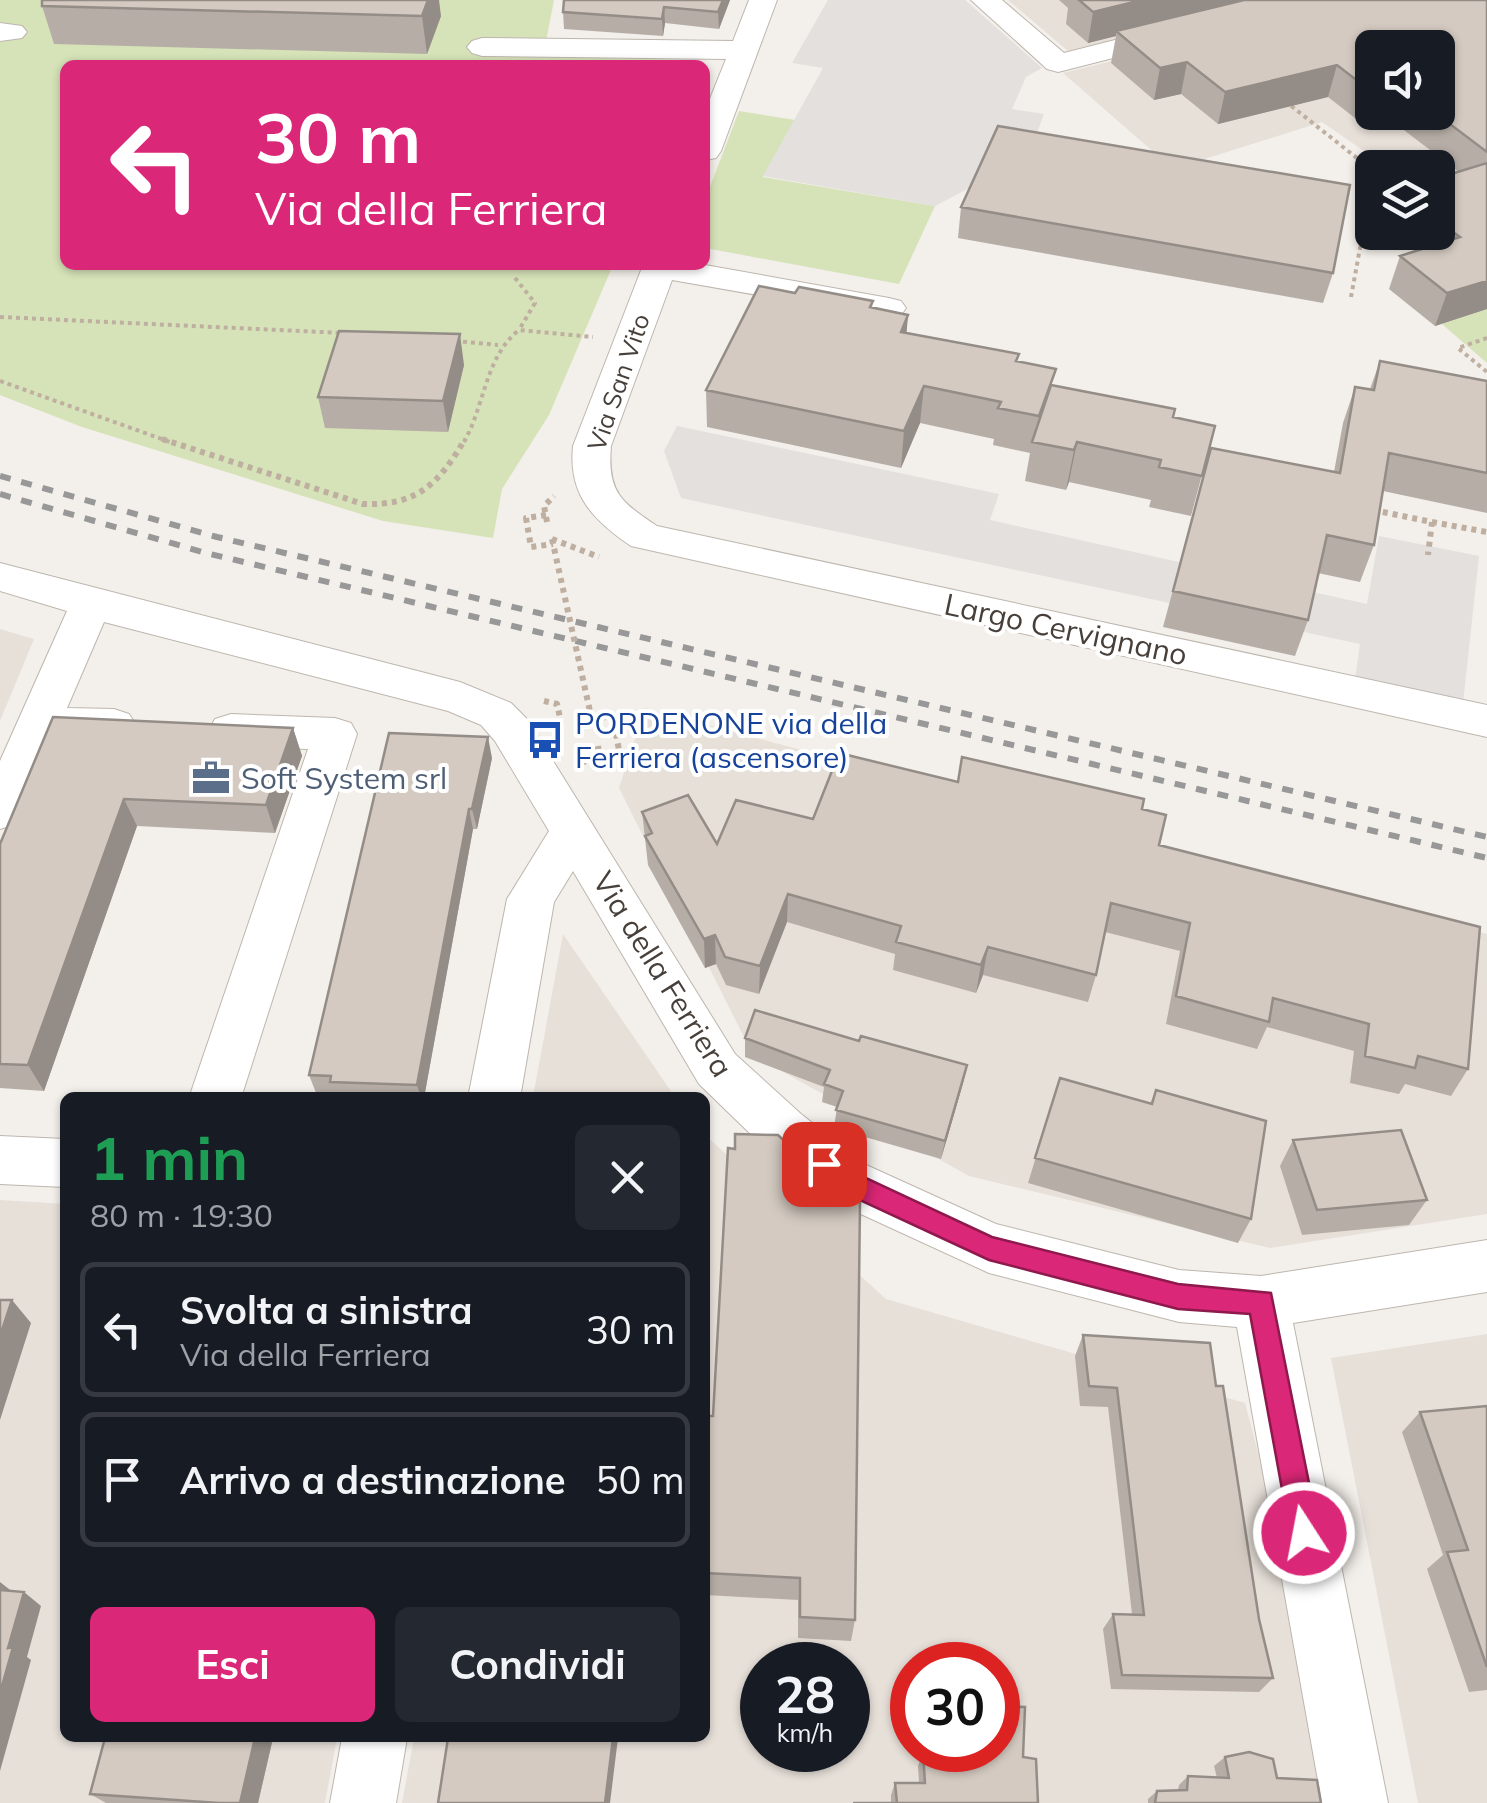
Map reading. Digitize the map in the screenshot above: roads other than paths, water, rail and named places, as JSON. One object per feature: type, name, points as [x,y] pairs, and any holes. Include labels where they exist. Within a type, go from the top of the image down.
[{"type":"street","points":[[710,138],[763,0]]},
{"type":"street","points":[[985,0],[1058,62],[1194,29]]},
{"type":"street","points":[[482,46],[744,50]]},
{"type":"street","name":"Via San Vito","points":[[644,537],[610,512],[592,489],[589,466],[592,446],[658,270]]},
{"type":"street","points":[[682,270],[889,308]]},
{"type":"street","name":"Largo Cervignano","points":[[644,537],[1487,721]]},
{"type":"street","name":"Via della Ferriera","points":[[0,577],[460,698],[496,714],[511,730],[574,830],[717,1069],[782,1130],[846,1181],[989,1248],[1178,1296],[1261,1302],[1487,1266]]},
{"type":"street","points":[[0,812],[91,604]]},
{"type":"street","points":[[37,722],[335,734],[217,1092]]},
{"type":"street","points":[[495,1092],[530,899],[574,830]]},
{"type":"street","points":[[0,1160],[60,1163]]},
{"type":"street","points":[[1261,1302],[1355,1803]]},
{"type":"street","points":[[363,1803],[374,1742]]},
{"type":"railway","points":[[0,476],[217,537],[1487,837]]},
{"type":"railway","points":[[0,494],[206,553],[1487,858]]},
{"type":"place","name":"PORDENONE via della Ferriera (ascensore)","points":[[545,740]]},
{"type":"place","name":"Soft System srl","points":[[211,778]]}]
